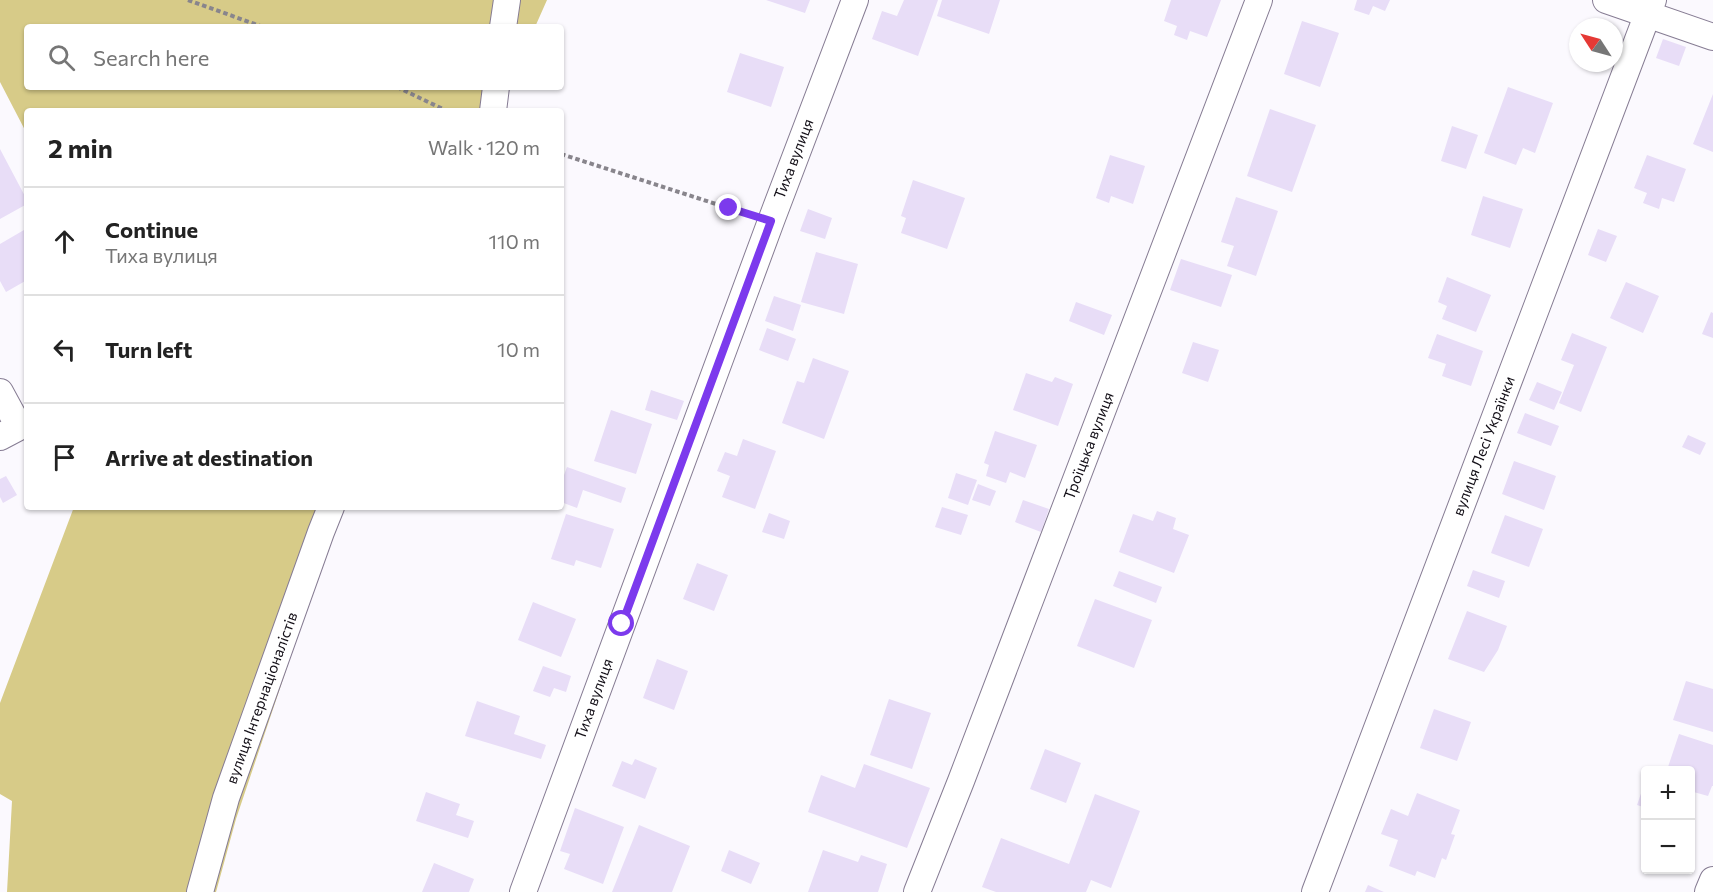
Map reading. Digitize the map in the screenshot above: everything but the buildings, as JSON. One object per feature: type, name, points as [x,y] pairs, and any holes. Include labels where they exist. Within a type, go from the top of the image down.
[{"type":"street","points":[[503,24],[507,0]]},
{"type":"street","name":"Тиха вулиця","points":[[523,892],[855,0]]},
{"type":"street","name":"Троїцька вулиця","points":[[917,892],[1259,0]]},
{"type":"street","points":[[1606,0],[1650,7],[1713,37]]},
{"type":"street","name":"вулиця Лесі Українки","points":[[1315,892],[1650,7]]},
{"type":"street","points":[[493,108],[496,90]]},
{"type":"street","points":[[0,392],[19,428],[0,437]]},
{"type":"street","name":"вулиця Інтернаціоналістів","points":[[200,892],[226,798],[331,510]]},
{"type":"street","points":[[1708,892],[1713,880]]},
{"type":"path","points":[[188,0],[255,24]]},
{"type":"path","points":[[403,90],[441,108]]},
{"type":"path","points":[[564,155],[771,221]]},
{"type":"shaded area","points":[[0,0],[547,0],[536,24],[24,24],[24,90],[509,90],[501,108],[24,108],[24,128],[0,82]]},
{"type":"shaded area","points":[[73,510],[340,510],[236,819],[216,892],[7,892],[12,801],[0,794],[0,703]]},
{"type":"route","points":[[622,624],[771,221],[729,208]]}]
